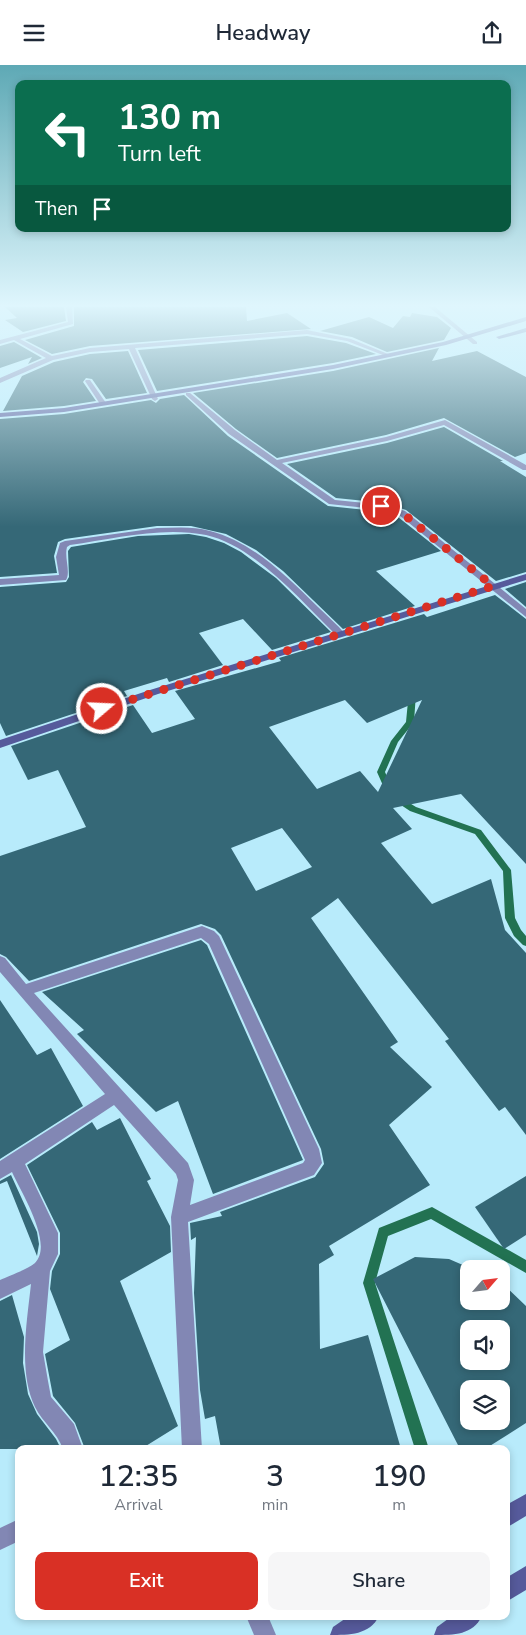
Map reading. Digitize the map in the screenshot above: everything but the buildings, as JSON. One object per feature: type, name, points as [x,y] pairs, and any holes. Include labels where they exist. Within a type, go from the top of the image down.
[{"type":"main road","points":[[0,419],[33,418],[251,380]]},
{"type":"main road","points":[[0,415],[36,413],[188,393],[266,380]]},
{"type":"main road","points":[[0,744],[154,692],[526,577]]},
{"type":"main road","points":[[510,1515],[526,1504]]},
{"type":"main road","points":[[510,1588],[526,1577]]},
{"type":"main road","points":[[341,1635],[362,1620]]},
{"type":"main road","points":[[445,1635],[466,1620]]},
{"type":"street","points":[[147,380],[155,397]]},
{"type":"street","points":[[88,381],[102,403]]},
{"type":"street","points":[[188,393],[232,432],[278,462],[332,502],[345,505],[381,506],[402,513],[526,614]]},
{"type":"street","points":[[278,462],[387,439],[444,422],[526,468]]},
{"type":"street","points":[[0,582],[63,578],[60,559],[61,550],[63,545],[68,543],[179,530],[208,533],[228,539],[255,558],[281,579],[340,634]]},
{"type":"street","points":[[23,991],[202,932],[210,935],[214,940],[313,1155],[314,1163],[308,1169],[179,1217]]},
{"type":"street","points":[[0,962],[23,991],[182,1169],[186,1180],[179,1217],[192,1445]]},
{"type":"street","points":[[0,1171],[116,1095]]},
{"type":"street","points":[[16,1162],[49,1233],[49,1254],[41,1269],[34,1352],[38,1381],[43,1402],[67,1431],[72,1445]]},
{"type":"street","points":[[0,1290],[41,1269]]},
{"type":"street","points":[[0,1540],[15,1531]]},
{"type":"street","points":[[259,1620],[265,1635]]},
{"type":"waterway","points":[[389,790],[381,772],[395,741],[410,722],[412,693]]},
{"type":"waterway","points":[[398,799],[413,809],[478,832],[507,870],[510,918],[517,933],[526,942]]},
{"type":"waterway","points":[[421,1445],[369,1283],[383,1232],[432,1213],[526,1267]]},
{"type":"route","points":[[102,709],[493,586],[402,513],[381,506]]}]
